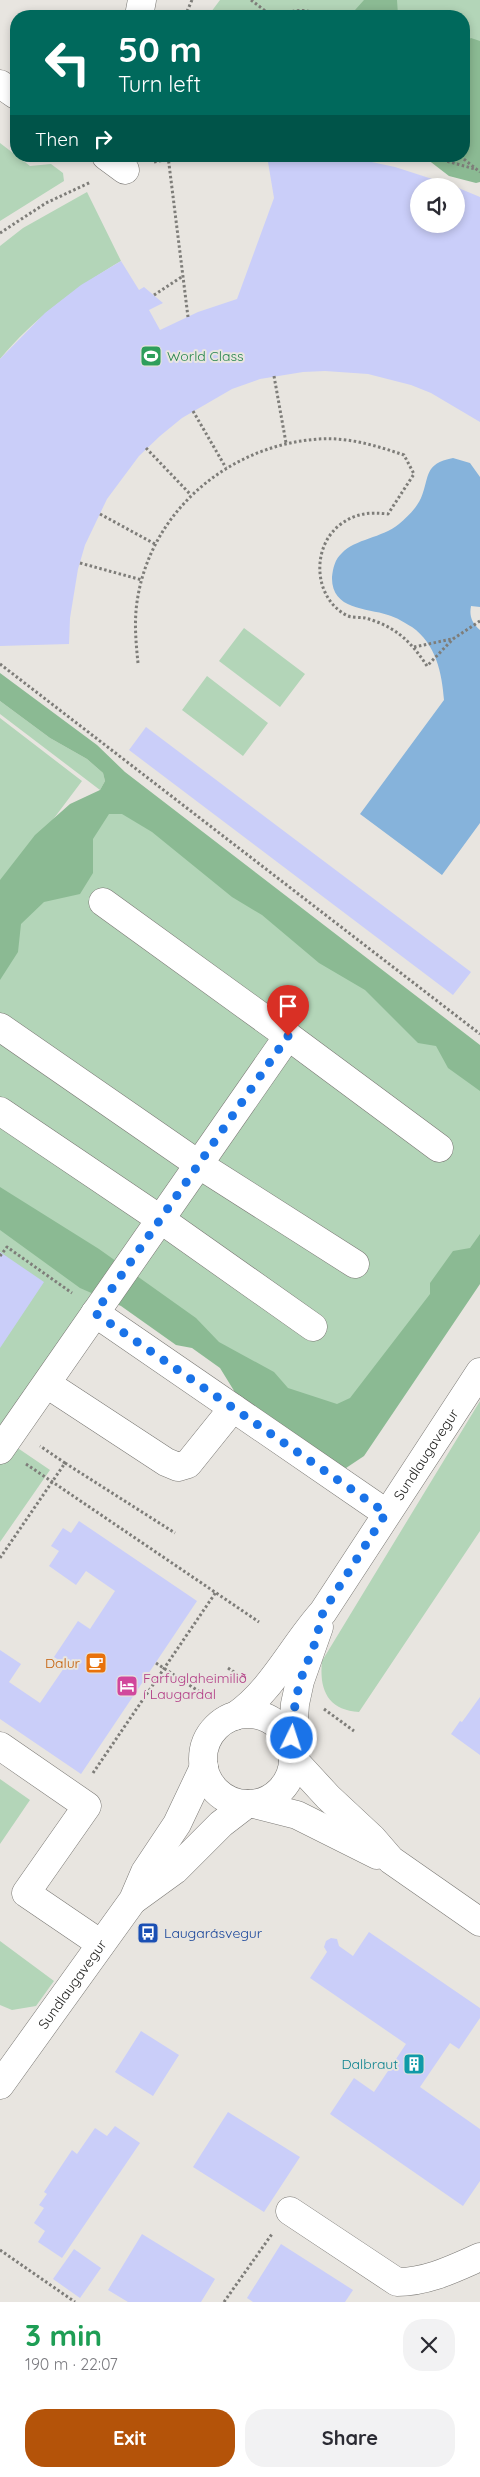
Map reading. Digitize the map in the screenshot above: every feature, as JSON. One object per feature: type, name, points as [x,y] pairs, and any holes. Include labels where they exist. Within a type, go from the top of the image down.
[{"type":"street","points":[[103,902],[439,1148]]},
{"type":"street","points":[[0,1027],[198,1164],[355,1264]]},
{"type":"street","points":[[4,1444],[288,1036]]},
{"type":"street","points":[[0,1111],[160,1219],[313,1327]]},
{"type":"street","points":[[95,1313],[386,1513]]},
{"type":"street","name":"Sundlaugavegur","points":[[4,2072],[133,1900],[145,1872],[177,1824],[204,1768],[203,1754],[213,1730],[250,1706],[305,1632],[323,1612],[480,1372]]},
{"type":"street","points":[[47,1384],[166,1462],[178,1467],[188,1464],[234,1408]]},
{"type":"street","name":"Sundlaugavegur","points":[[133,1900],[175,1870],[221,1824],[250,1804],[267,1800],[278,1793],[289,1778],[293,1755],[293,1726],[300,1681],[315,1643],[323,1612]]},
{"type":"street","points":[[235,1716],[250,1714],[265,1717],[278,1725],[288,1737],[293,1755],[328,1797],[372,1838],[391,1860],[480,1922]]},
{"type":"street","points":[[0,1746],[87,1806],[26,1893],[101,1944]]},
{"type":"street","points":[[204,1768],[209,1782],[219,1793],[232,1801],[296,1815],[365,1851],[391,1860]]},
{"type":"street","points":[[282,2221],[397,2282],[413,2282],[440,2274],[480,2257]]},
{"type":"path","points":[[251,0],[264,10]]},
{"type":"path","points":[[169,162],[188,317]]},
{"type":"path","points":[[450,162],[475,169]]},
{"type":"path","points":[[467,162],[480,172]]},
{"type":"path","points":[[0,233],[46,203],[84,184],[115,163]]},
{"type":"path","points":[[154,296],[183,276]]},
{"type":"path","points":[[274,376],[286,443]]},
{"type":"path","points":[[193,411],[226,468]]},
{"type":"path","points":[[138,663],[135,632],[137,602],[142,580],[155,544],[171,518],[191,495],[226,468],[265,449],[286,443],[321,439],[350,440],[378,446],[404,455],[414,474],[388,514],[361,514],[338,526],[322,549],[319,575],[322,587],[337,608],[347,616],[366,619],[384,625],[400,634],[414,647],[427,666],[453,639],[480,621]]},
{"type":"path","points":[[146,448],[191,495]]},
{"type":"path","points":[[100,514],[155,544]]},
{"type":"path","points":[[80,563],[142,580]]},
{"type":"path","points":[[414,647],[453,639]]},
{"type":"path","points":[[0,664],[480,1034]]},
{"type":"path","points":[[0,1256],[7,1247],[71,1291],[95,1313]]},
{"type":"path","points":[[4,1444],[65,1463],[175,1533]]},
{"type":"path","points":[[4,1444],[53,1482],[259,1622]]},
{"type":"path","points":[[0,1558],[65,1463]]},
{"type":"path","points":[[88,1780],[216,1592]]},
{"type":"path","points":[[156,1662],[209,1698]]},
{"type":"path","points":[[320,1708],[334,1715],[354,1731]]},
{"type":"path","points":[[224,2302],[282,2221]]},
{"type":"path","points":[[0,2250],[75,2302]]},
{"type":"green space","points":[[220,0],[480,0],[480,160],[470,155],[470,10],[212,10]]},
{"type":"green space","points":[[364,0],[397,0],[398,10],[355,10]]},
{"type":"green space","points":[[471,38],[480,41],[480,182],[476,183],[465,180],[465,178],[449,176],[431,162],[470,162]]},
{"type":"green space","points":[[0,143],[10,151],[10,162],[25,162],[30,166],[51,164],[63,173],[64,181],[0,221]]},
{"type":"green space","points":[[87,192],[121,261],[88,282],[41,317],[0,359],[0,246],[23,228]]},
{"type":"green space","points":[[244,628],[305,674],[280,707],[219,661]]},
{"type":"green space","points":[[0,673],[97,745],[125,772],[480,1045],[480,1091],[448,1068],[436,1046],[418,1043],[365,990],[319,963],[262,915],[232,897],[152,832],[122,814],[109,814],[93,839],[93,873],[80,894],[44,902],[21,924],[18,952],[0,980],[0,880],[35,835],[70,804],[100,790],[105,781],[103,773],[87,759],[50,738],[0,701]]},
{"type":"green space","points":[[207,676],[268,723],[243,756],[182,710]]},
{"type":"green space","points":[[0,701],[50,738],[87,759],[103,773],[105,781],[100,790],[0,714]]},
{"type":"green space","points":[[0,718],[82,781],[0,890]]},
{"type":"green space","points":[[100,790],[480,1069],[480,1256],[347,1447],[106,1277],[0,1427],[0,921]]},
{"type":"green space","points":[[0,1187],[99,1249],[196,1318],[219,1342],[274,1372],[288,1388],[337,1404],[350,1398],[430,1294],[430,1283],[453,1251],[470,1248],[480,1234],[480,1284],[364,1456],[346,1468],[329,1464],[236,1394],[220,1368],[192,1348],[176,1345],[121,1306],[80,1288],[0,1230]]},
{"type":"green space","points":[[480,1401],[480,1531],[359,1712],[340,1707],[333,1703],[324,1689],[321,1671],[322,1661]]},
{"type":"green space","points":[[0,1436],[50,1470],[0,1542]]},
{"type":"green space","points":[[0,1779],[30,1800],[0,1844]]},
{"type":"green space","points":[[0,1941],[54,1981],[36,2006],[12,2010],[0,2005]]},
{"type":"water","points":[[453,458],[470,463],[480,477],[480,607],[471,606],[470,613],[473,622],[480,630],[480,823],[442,875],[360,814],[444,700],[442,680],[436,660],[427,642],[412,627],[391,616],[360,609],[343,602],[333,588],[332,577],[338,558],[347,548],[392,529],[399,524],[419,502],[432,468],[443,461]]},
{"type":"building","points":[[268,162],[372,162],[429,178],[410,178],[410,233],[465,233],[465,191],[480,197],[480,422],[431,393],[411,385],[368,374],[325,371],[303,372],[260,379],[232,389],[182,418],[160,436],[139,456],[107,499],[85,545],[78,569],[70,618],[69,644],[0,646],[0,359],[45,313],[81,285],[121,261],[139,290],[144,287],[163,303],[149,310],[160,330],[198,312],[237,299],[274,198]]},
{"type":"building","points":[[146,727],[471,972],[453,995],[129,750]]},
{"type":"building","points":[[0,1252],[44,1282],[0,1348]]},
{"type":"building","points":[[79,1521],[197,1601],[81,1774],[0,1719],[0,1650],[21,1664],[9,1682],[40,1703],[66,1665],[54,1657],[78,1621],[90,1629],[115,1591],[86,1571],[76,1585],[49,1566],[59,1551],[51,1546],[63,1528],[71,1533]]},
{"type":"building","points":[[480,1697],[480,1755],[451,1734]]},
{"type":"building","name":"Dalbraut","points":[[369,1932],[480,2008],[480,2018],[459,2049],[450,2043],[420,2087],[480,2129],[480,2181],[463,2206],[330,2114],[354,2078],[374,2092],[406,2044],[310,1978],[327,1952],[324,1947],[326,1941],[331,1938],[337,1939],[339,1946],[353,1956]]},
{"type":"building","points":[[141,2031],[179,2055],[153,2096],[115,2072]]},
{"type":"building","points":[[228,2112],[300,2157],[264,2212],[193,2167]]},
{"type":"building","points":[[115,2126],[140,2143],[62,2258],[38,2242],[45,2231],[34,2223],[44,2208],[39,2205],[47,2194],[44,2192],[72,2150],[77,2154],[95,2128],[107,2136]]},
{"type":"building","points":[[142,2234],[215,2279],[201,2302],[128,2302],[108,2290]]},
{"type":"building","points":[[281,2244],[353,2290],[345,2302],[253,2302],[247,2298]]},
{"type":"building","points":[[74,2249],[101,2268],[80,2298],[53,2279]]},
{"type":"place","name":"World Class","points":[[151,356]]},
{"type":"place","name":"Dalur","points":[[96,1663]]},
{"type":"place","name":"Farfuglaheimilið í Laugardal","points":[[127,1686]]},
{"type":"place","name":"Laugarásvegur","points":[[148,1933]]},
{"type":"place","name":"Dalbraut","points":[[414,2064]]},
{"type":"route","points":[[288,1036],[95,1313],[386,1513],[323,1612],[315,1643],[300,1681],[295,1704],[292,1738]]}]
